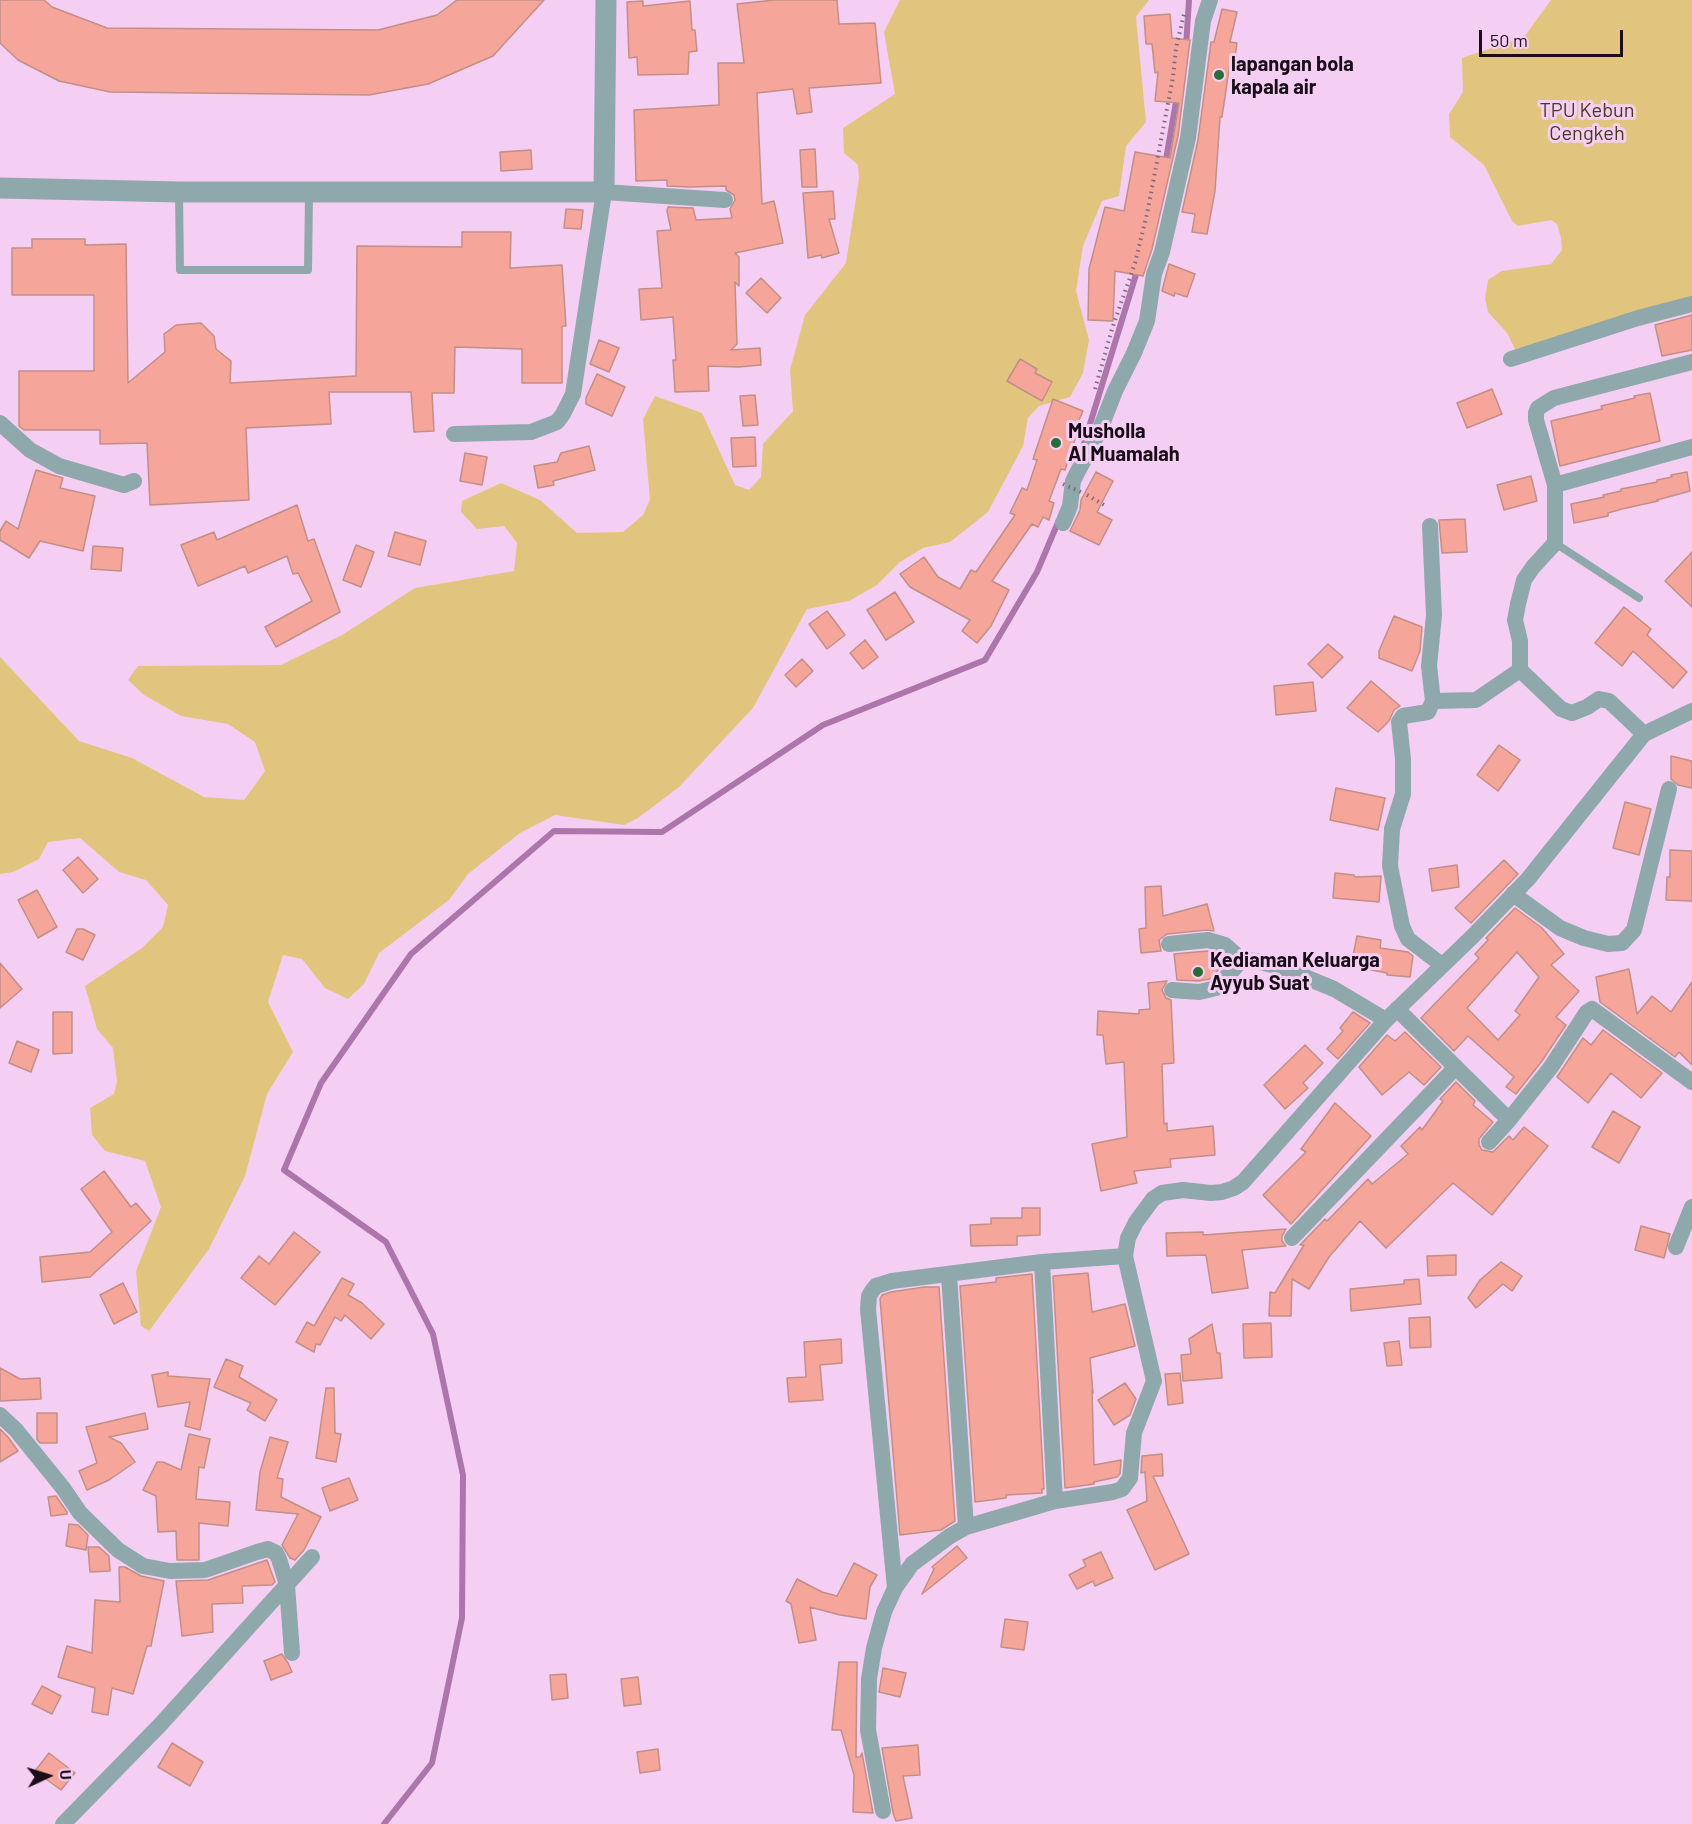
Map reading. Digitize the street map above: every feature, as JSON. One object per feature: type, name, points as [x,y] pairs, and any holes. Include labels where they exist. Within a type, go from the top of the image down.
[{"type":"street","points":[[454,434],[531,432],[556,422],[563,414],[573,394],[604,192],[606,0]]},
{"type":"street","points":[[1063,523],[1070,506],[1073,481],[1099,432],[1147,321],[1154,274],[1162,252],[1188,138],[1203,21],[1210,0]]},
{"type":"street","points":[[0,189],[179,192],[604,192],[725,200]]},
{"type":"street","points":[[1511,359],[1638,318],[1692,304]]},
{"type":"street","points":[[1644,734],[1609,701],[1599,699],[1572,713],[1561,709],[1520,670],[1520,641],[1515,620],[1520,592],[1524,580],[1533,567],[1555,543],[1556,485],[1536,420],[1538,408],[1554,398],[1692,362]]},
{"type":"street","points":[[0,423],[30,450],[59,466],[124,485],[134,481]]},
{"type":"street","points":[[1556,485],[1692,447]]},
{"type":"street","points":[[1431,526],[1434,615],[1429,666],[1433,701],[1428,712],[1403,716],[1399,722],[1403,759],[1403,794],[1392,829],[1390,866],[1402,926],[1408,939],[1442,965]]},
{"type":"street","points":[[1433,701],[1476,700],[1520,670]]},
{"type":"street","points":[[883,1812],[868,1730],[867,1707],[874,1648],[884,1612],[895,1588],[912,1564],[966,1527],[1055,1501],[1113,1492],[1122,1489],[1130,1478],[1134,1433],[1154,1381],[1125,1256],[1128,1238],[1136,1222],[1153,1199],[1170,1191],[1210,1193],[1234,1188],[1252,1173],[1391,1015],[1528,879],[1644,734],[1692,711]]},
{"type":"street","points":[[1513,894],[1560,928],[1584,938],[1608,944],[1622,943],[1634,930],[1669,789]]},
{"type":"street","points":[[1169,944],[1208,940],[1225,945],[1242,960],[1257,961],[1283,968],[1391,1015],[1456,1067],[1509,1120]]},
{"type":"street","points":[[1172,990],[1199,992],[1216,988],[1242,960]]},
{"type":"street","points":[[1489,1142],[1551,1067],[1587,1012],[1592,1010],[1598,1012],[1692,1082]]},
{"type":"street","points":[[1292,1238],[1456,1067]]},
{"type":"street","points":[[1676,1247],[1692,1207]]},
{"type":"street","points":[[895,1588],[868,1309],[869,1296],[876,1286],[883,1283],[1042,1262],[1125,1256]]},
{"type":"street","points":[[1042,1262],[1055,1501]]},
{"type":"street","points":[[949,1275],[966,1527]]},
{"type":"street","points":[[0,1415],[16,1430],[63,1488],[80,1513],[118,1550],[143,1566],[170,1571],[205,1570],[268,1549],[276,1553],[286,1585],[292,1653]]},
{"type":"street","points":[[63,1824],[160,1725],[312,1557]]},
{"type":"lane","points":[[179,192],[180,270],[308,270],[309,192]]},
{"type":"lane","points":[[1555,543],[1639,598]]},
{"type":"path","points":[[1093,396],[1112,329],[1135,263],[1147,214],[1184,14]]},
{"type":"path","points":[[1057,492],[1065,474]]},
{"type":"path","points":[[1064,484],[1104,505]]},
{"type":"green space","points":[[900,0],[1149,0],[1136,17],[1146,122],[1126,146],[1119,196],[1102,201],[1083,246],[1076,291],[1089,340],[1083,373],[1070,397],[1039,406],[1028,418],[1023,446],[988,512],[950,542],[923,548],[900,562],[877,585],[849,601],[807,609],[753,708],[679,787],[638,818],[624,825],[555,815],[520,833],[468,874],[449,900],[379,953],[364,984],[348,999],[325,988],[302,959],[283,955],[268,1002],[293,1052],[267,1094],[245,1176],[209,1249],[149,1331],[141,1326],[136,1271],[161,1207],[145,1161],[105,1151],[92,1135],[90,1108],[114,1094],[117,1081],[113,1048],[97,1029],[85,986],[142,948],[163,927],[168,905],[146,880],[119,872],[80,838],[48,842],[39,859],[13,872],[0,874],[0,657],[79,741],[132,758],[204,797],[244,800],[265,771],[255,742],[228,724],[181,716],[144,695],[128,680],[138,666],[281,665],[342,635],[415,588],[514,571],[517,543],[504,526],[477,529],[461,512],[462,501],[501,483],[540,500],[577,533],[623,532],[643,515],[650,500],[643,419],[655,396],[702,413],[735,485],[749,490],[761,477],[763,444],[793,411],[790,370],[805,315],[846,263],[859,178],[858,165],[844,153],[843,128],[895,94],[884,32]]},
{"type":"green space","name":"TPU Kebun Cengkeh","points":[[1551,0],[1692,0],[1692,301],[1516,351],[1507,333],[1488,312],[1485,299],[1488,280],[1502,271],[1551,264],[1562,250],[1561,238],[1557,224],[1551,220],[1518,226],[1512,221],[1484,165],[1450,137],[1449,114],[1463,92],[1462,58],[1524,37]]},
{"type":"building","points":[[0,0],[44,0],[52,7],[107,28],[378,30],[437,15],[457,0],[544,0],[493,56],[428,84],[369,95],[110,92],[59,81],[18,60],[0,43]]},
{"type":"building","points":[[774,0],[837,0],[839,24],[875,23],[881,83],[809,88],[812,112],[797,114],[793,89],[757,93],[762,204],[774,201],[783,243],[735,253],[739,257],[739,286],[735,282],[737,344],[731,350],[760,348],[761,365],[708,366],[709,391],[675,392],[673,360],[676,360],[673,317],[641,320],[639,289],[662,288],[657,231],[671,230],[668,207],[693,208],[696,220],[732,218],[730,209],[735,200],[734,195],[726,190],[726,186],[667,186],[667,180],[636,181],[634,110],[719,105],[718,63],[744,63],[737,4]]},
{"type":"building","points":[[643,1],[643,6],[690,1],[692,30],[695,30],[697,51],[689,52],[688,74],[638,75],[637,57],[629,58],[627,2]]},
{"type":"building","points":[[1222,9],[1237,12],[1230,42],[1237,43],[1234,64],[1230,63],[1222,117],[1220,117],[1215,191],[1207,234],[1192,232],[1195,214],[1182,212],[1198,140],[1211,42],[1214,42]]},
{"type":"building","points":[[1170,14],[1172,38],[1190,40],[1178,136],[1152,249],[1143,276],[1115,271],[1113,321],[1088,320],[1089,269],[1105,207],[1124,211],[1135,152],[1170,158],[1179,103],[1155,101],[1158,72],[1155,73],[1152,44],[1146,44],[1144,16]]},
{"type":"building","points":[[815,149],[817,187],[802,187],[800,150]]},
{"type":"building","points":[[531,150],[532,169],[501,171],[500,152]]},
{"type":"building","points":[[833,191],[835,219],[829,219],[839,253],[822,258],[821,255],[808,258],[803,193]]},
{"type":"building","points":[[566,209],[583,210],[581,229],[564,228]]},
{"type":"building","points":[[462,232],[511,232],[510,268],[562,265],[566,326],[562,326],[562,383],[522,383],[522,349],[455,347],[454,393],[432,393],[434,431],[414,432],[411,392],[329,392],[331,424],[246,428],[249,500],[150,505],[147,443],[100,444],[100,430],[24,430],[19,426],[19,371],[94,371],[94,295],[12,295],[12,248],[32,248],[32,239],[85,239],[85,245],[126,244],[128,383],[165,352],[164,334],[176,325],[201,323],[214,336],[216,349],[231,361],[230,383],[356,376],[357,246],[462,247]]},
{"type":"building","points":[[1169,264],[1195,274],[1187,297],[1175,293],[1174,296],[1162,291]]},
{"type":"building","points":[[761,278],[781,298],[767,313],[746,293]]},
{"type":"building","points":[[1692,315],[1692,350],[1662,356],[1655,325]]},
{"type":"building","points":[[599,340],[619,348],[609,372],[590,364]]},
{"type":"building","points":[[1020,359],[1037,369],[1035,373],[1052,382],[1042,401],[1007,381]]},
{"type":"building","points":[[597,374],[625,387],[612,416],[586,404],[586,398]]},
{"type":"building","points":[[1492,389],[1502,414],[1467,428],[1457,403]]},
{"type":"building","points":[[1650,393],[1660,441],[1560,466],[1551,421],[1602,409],[1601,406]]},
{"type":"building","points":[[755,395],[758,425],[743,426],[740,396]]},
{"type":"building","points":[[1053,399],[1083,411],[1076,427],[1079,427],[1065,470],[1061,469],[1049,501],[1054,503],[1049,520],[1043,517],[1038,527],[1032,524],[992,581],[1009,590],[991,626],[977,643],[962,631],[970,620],[910,587],[900,574],[924,557],[938,577],[960,589],[971,570],[976,572],[1015,515],[1010,513],[1022,488],[1027,490],[1037,460],[1033,459]]},
{"type":"building","points":[[755,437],[756,466],[733,467],[731,438]]},
{"type":"building","points":[[589,446],[595,470],[553,481],[554,485],[538,488],[534,466],[557,462],[561,453]]},
{"type":"building","points":[[465,453],[487,457],[482,485],[460,481]]},
{"type":"building","points":[[36,470],[63,478],[60,488],[95,496],[83,551],[40,541],[29,558],[0,540],[0,531],[6,521],[18,529]]},
{"type":"building","points":[[1096,472],[1113,481],[1097,512],[1112,520],[1099,545],[1070,531],[1080,510],[1081,500]]},
{"type":"building","points":[[1687,472],[1690,491],[1608,513],[1608,516],[1574,523],[1571,504],[1604,497],[1603,495],[1621,491],[1621,489],[1657,482],[1657,480],[1672,477],[1671,475]]},
{"type":"building","points":[[1531,476],[1537,501],[1504,510],[1497,485]]},
{"type":"building","points":[[297,505],[308,541],[314,539],[340,612],[276,647],[265,627],[312,601],[298,573],[293,574],[287,556],[248,573],[245,566],[198,586],[181,545],[214,532],[217,540]]},
{"type":"building","points":[[1465,519],[1467,552],[1442,553],[1439,520]]},
{"type":"building","points":[[395,532],[426,541],[420,565],[388,556]]},
{"type":"building","points":[[356,545],[374,552],[361,587],[343,580]]},
{"type":"building","points":[[93,546],[123,548],[121,571],[91,569]]},
{"type":"building","points":[[1692,552],[1692,607],[1665,581]]},
{"type":"building","points":[[895,592],[914,622],[886,640],[867,610]]},
{"type":"building","points":[[1624,607],[1651,629],[1647,635],[1687,672],[1673,688],[1633,651],[1622,666],[1595,643]]},
{"type":"building","points":[[827,611],[845,635],[827,649],[809,624]]},
{"type":"building","points":[[1394,616],[1422,627],[1420,651],[1412,671],[1379,658],[1379,651]]},
{"type":"building","points":[[865,640],[878,657],[863,669],[850,653]]},
{"type":"building","points":[[1328,644],[1343,657],[1322,678],[1308,664]]},
{"type":"building","points":[[802,659],[813,671],[796,687],[785,675]]},
{"type":"building","points":[[1371,681],[1400,706],[1394,710],[1389,721],[1378,732],[1347,708]]},
{"type":"building","points":[[1313,682],[1316,711],[1276,715],[1274,686]]},
{"type":"building","points":[[1499,745],[1520,760],[1498,791],[1477,775]]},
{"type":"building","points":[[1671,756],[1692,761],[1692,788],[1678,785],[1671,779]]},
{"type":"building","points":[[1336,788],[1385,798],[1378,830],[1330,820]]},
{"type":"building","points":[[1625,802],[1651,809],[1639,855],[1613,848]]},
{"type":"building","points":[[1670,850],[1692,851],[1692,901],[1666,900],[1667,877],[1670,877]]},
{"type":"building","points":[[78,857],[98,879],[83,893],[63,870]]},
{"type":"building","points":[[1504,860],[1518,874],[1471,923],[1455,908]]},
{"type":"building","points":[[1457,865],[1459,887],[1432,891],[1429,869]]},
{"type":"building","points":[[1335,873],[1355,877],[1381,876],[1379,902],[1333,898]]},
{"type":"building","points":[[1161,886],[1163,916],[1207,904],[1214,931],[1167,934],[1159,940],[1161,951],[1141,953],[1139,929],[1146,928],[1145,887]]},
{"type":"building","points":[[37,890],[57,927],[38,938],[18,900]]},
{"type":"building","points":[[1515,908],[1542,928],[1564,954],[1551,965],[1579,991],[1556,1017],[1566,1025],[1516,1094],[1506,1087],[1514,1077],[1468,1036],[1454,1051],[1421,1018],[1479,958],[1475,954],[1488,940],[1486,938]],"holes":[[[1517,952],[1539,977],[1515,1011],[1520,1015],[1498,1040],[1467,1008]]]},
{"type":"building","points":[[77,929],[83,929],[95,935],[83,960],[66,952]]},
{"type":"building","points":[[1357,936],[1381,940],[1380,948],[1408,952],[1413,956],[1410,977],[1387,975],[1387,973],[1351,966]]},
{"type":"building","name":"Kediaman Keluarga Ayyub Suat","points":[[1207,951],[1217,954],[1219,969],[1210,979],[1177,980],[1174,954]]},
{"type":"building","points":[[0,963],[22,989],[0,1008]]},
{"type":"building","points":[[1629,969],[1637,1014],[1652,996],[1671,1012],[1692,982],[1692,1065],[1679,1052],[1675,1057],[1600,1002],[1596,977]]},
{"type":"building","points":[[1167,981],[1162,990],[1166,998],[1171,1000],[1174,1063],[1162,1064],[1164,1124],[1167,1123],[1167,1131],[1213,1126],[1215,1155],[1170,1159],[1171,1167],[1134,1171],[1137,1183],[1101,1191],[1092,1144],[1127,1137],[1124,1062],[1106,1064],[1103,1035],[1097,1035],[1098,1011],[1139,1014],[1139,1010],[1150,1009],[1148,983]]},
{"type":"building","points":[[53,1012],[72,1012],[72,1053],[53,1054]]},
{"type":"building","points":[[1353,1012],[1370,1023],[1338,1059],[1327,1049],[1343,1031],[1340,1028]]},
{"type":"building","points":[[1603,1030],[1662,1073],[1641,1098],[1611,1073],[1588,1103],[1557,1077],[1583,1038],[1591,1045]]},
{"type":"building","points":[[1405,1032],[1441,1067],[1424,1085],[1409,1072],[1382,1095],[1359,1067],[1387,1035],[1395,1041]]},
{"type":"building","points":[[17,1041],[39,1050],[31,1072],[9,1063]]},
{"type":"building","points":[[1305,1045],[1323,1063],[1303,1083],[1308,1088],[1285,1109],[1264,1085]]},
{"type":"building","points":[[1456,1082],[1475,1101],[1473,1105],[1493,1122],[1479,1139],[1482,1150],[1493,1152],[1509,1136],[1513,1140],[1524,1127],[1548,1146],[1492,1215],[1453,1183],[1386,1248],[1360,1221],[1329,1257],[1309,1289],[1292,1279],[1291,1316],[1269,1316],[1270,1292],[1275,1293],[1304,1245],[1300,1245],[1368,1179],[1372,1184],[1408,1154],[1401,1146],[1420,1127],[1422,1130],[1443,1101],[1440,1099]]},
{"type":"building","points":[[1335,1103],[1371,1136],[1291,1224],[1263,1195],[1306,1152],[1301,1149]]},
{"type":"building","points":[[1613,1111],[1640,1127],[1619,1163],[1592,1147]]},
{"type":"building","points":[[104,1171],[131,1207],[136,1203],[151,1221],[90,1277],[42,1282],[40,1257],[90,1252],[112,1232],[81,1189]]},
{"type":"building","points":[[1022,1208],[1040,1208],[1040,1235],[1017,1236],[1017,1245],[971,1246],[970,1225],[991,1224],[991,1218],[1022,1218]]},
{"type":"building","points":[[1641,1226],[1670,1234],[1664,1258],[1635,1250]]},
{"type":"building","points":[[1286,1229],[1282,1241],[1286,1246],[1242,1250],[1248,1288],[1212,1293],[1206,1255],[1167,1256],[1166,1233],[1203,1232],[1203,1235]]},
{"type":"building","points":[[294,1232],[320,1252],[275,1305],[241,1278],[259,1256],[269,1264]]},
{"type":"building","points":[[1456,1255],[1456,1275],[1428,1276],[1427,1256]]},
{"type":"building","points":[[1501,1262],[1522,1276],[1512,1291],[1503,1284],[1476,1308],[1468,1298],[1480,1280]]},
{"type":"building","points":[[1088,1273],[1092,1312],[1125,1304],[1135,1346],[1090,1358],[1094,1465],[1121,1460],[1120,1474],[1117,1477],[1094,1482],[1094,1484],[1065,1488],[1053,1276]]},
{"type":"building","points":[[1032,1274],[1044,1489],[1042,1493],[1006,1495],[1006,1498],[975,1502],[960,1286],[996,1282],[996,1278]]},
{"type":"building","points":[[342,1278],[354,1284],[348,1295],[362,1303],[384,1324],[371,1339],[345,1315],[341,1321],[335,1317],[320,1345],[316,1344],[314,1352],[296,1342],[307,1322],[314,1326]]},
{"type":"building","points":[[1419,1279],[1421,1304],[1351,1311],[1350,1289],[1404,1284],[1404,1280]]},
{"type":"building","points":[[123,1283],[137,1312],[114,1324],[100,1295]]},
{"type":"building","points":[[939,1287],[955,1521],[941,1530],[900,1535],[880,1299],[882,1295],[891,1292]]},
{"type":"building","points":[[1430,1317],[1431,1347],[1410,1348],[1409,1318]]},
{"type":"building","points":[[1271,1323],[1272,1357],[1244,1358],[1243,1324]]},
{"type":"building","points":[[1212,1324],[1217,1353],[1220,1353],[1222,1378],[1183,1381],[1181,1355],[1191,1354],[1189,1339]]},
{"type":"building","points":[[841,1339],[842,1363],[820,1365],[823,1400],[789,1402],[787,1378],[806,1377],[804,1342]]},
{"type":"building","points":[[1399,1341],[1402,1365],[1387,1366],[1384,1343]]},
{"type":"building","points":[[226,1359],[243,1366],[239,1377],[277,1400],[265,1421],[247,1410],[251,1403],[214,1387]]},
{"type":"building","points":[[0,1368],[20,1379],[40,1378],[41,1399],[0,1401]]},
{"type":"building","points":[[168,1372],[168,1376],[210,1379],[200,1430],[185,1426],[190,1402],[158,1407],[152,1375]]},
{"type":"building","points":[[1180,1373],[1183,1403],[1168,1405],[1165,1374]]},
{"type":"building","points":[[1125,1383],[1136,1399],[1130,1415],[1114,1425],[1098,1400]]},
{"type":"building","points":[[326,1388],[334,1388],[335,1433],[341,1434],[336,1462],[316,1458]]},
{"type":"building","points":[[37,1413],[57,1413],[57,1443],[40,1443],[37,1439]]},
{"type":"building","points":[[145,1413],[148,1429],[109,1437],[121,1443],[135,1462],[109,1480],[87,1490],[79,1471],[97,1463],[86,1427]]},
{"type":"building","points":[[0,1429],[18,1451],[0,1462]]},
{"type":"building","points":[[189,1434],[210,1439],[204,1468],[199,1467],[196,1499],[230,1502],[228,1526],[199,1523],[199,1560],[177,1560],[176,1531],[158,1532],[156,1496],[143,1490],[157,1462],[163,1462],[181,1470]]},
{"type":"building","points":[[270,1437],[288,1442],[277,1478],[283,1479],[281,1497],[321,1517],[304,1550],[295,1560],[290,1558],[282,1545],[298,1514],[256,1510],[260,1472]]},
{"type":"building","points":[[1162,1454],[1163,1476],[1153,1476],[1189,1554],[1155,1570],[1127,1510],[1147,1501],[1145,1472],[1141,1473],[1142,1456]]},
{"type":"building","points":[[349,1478],[358,1500],[330,1511],[322,1488]]},
{"type":"building","points":[[56,1496],[67,1514],[51,1516],[48,1497]]},
{"type":"building","points":[[69,1524],[78,1525],[88,1535],[86,1550],[66,1546]]},
{"type":"building","points":[[957,1546],[967,1558],[922,1594],[934,1569],[932,1567]]},
{"type":"building","points":[[88,1547],[99,1547],[109,1556],[110,1571],[90,1572]]},
{"type":"building","points":[[1101,1552],[1113,1578],[1095,1586],[1093,1581],[1077,1589],[1069,1575],[1086,1566],[1083,1560]]},
{"type":"building","points":[[267,1560],[275,1582],[272,1585],[242,1586],[243,1603],[212,1604],[213,1632],[182,1636],[176,1581],[208,1580]]},
{"type":"building","points":[[854,1563],[877,1575],[870,1587],[866,1619],[810,1607],[816,1640],[799,1643],[791,1604],[786,1601],[797,1579],[822,1592],[837,1596]]},
{"type":"building","points":[[119,1567],[125,1567],[141,1576],[164,1581],[151,1646],[147,1646],[133,1694],[112,1688],[108,1715],[92,1712],[95,1688],[58,1677],[67,1646],[92,1653],[95,1600],[120,1602]]},
{"type":"building","points":[[1005,1619],[1028,1622],[1024,1650],[1001,1647]]},
{"type":"building","points":[[282,1654],[292,1672],[271,1680],[264,1661]]},
{"type":"building","points":[[839,1662],[857,1662],[856,1757],[860,1757],[862,1753],[873,1813],[853,1812],[854,1775],[841,1730],[832,1730]]},
{"type":"building","points":[[883,1668],[906,1673],[900,1697],[879,1692]]},
{"type":"building","points":[[566,1674],[568,1698],[552,1700],[550,1675]]},
{"type":"building","points":[[638,1677],[641,1704],[624,1706],[621,1679]]},
{"type":"building","points":[[42,1686],[61,1696],[52,1714],[32,1704]]},
{"type":"building","points":[[172,1743],[203,1762],[190,1786],[158,1767]]},
{"type":"building","points":[[918,1745],[920,1775],[903,1776],[912,1818],[896,1821],[882,1748]]},
{"type":"building","points":[[658,1749],[660,1770],[640,1773],[637,1752]]},
{"type":"building","points":[[49,1753],[75,1773],[61,1790],[35,1771]]},
{"type":"waterway","points":[[1186,47],[1189,0]]},
{"type":"waterway","points":[[1165,165],[1177,96]]},
{"type":"waterway","points":[[1082,450],[1138,268]]},
{"type":"waterway","points":[[384,1824],[432,1763],[462,1618],[463,1475],[433,1334],[386,1242],[284,1170],[321,1083],[411,954],[554,831],[662,832],[823,725],[985,660],[1037,572],[1059,520]]},
{"type":"place","name":"lapangan bola kapala air","points":[[1219,75]]},
{"type":"place","name":"Musholla Al Muamalah","points":[[1056,443]]},
{"type":"place","name":"Kediaman Keluarga Ayyub Suat","points":[[1198,972]]}]
